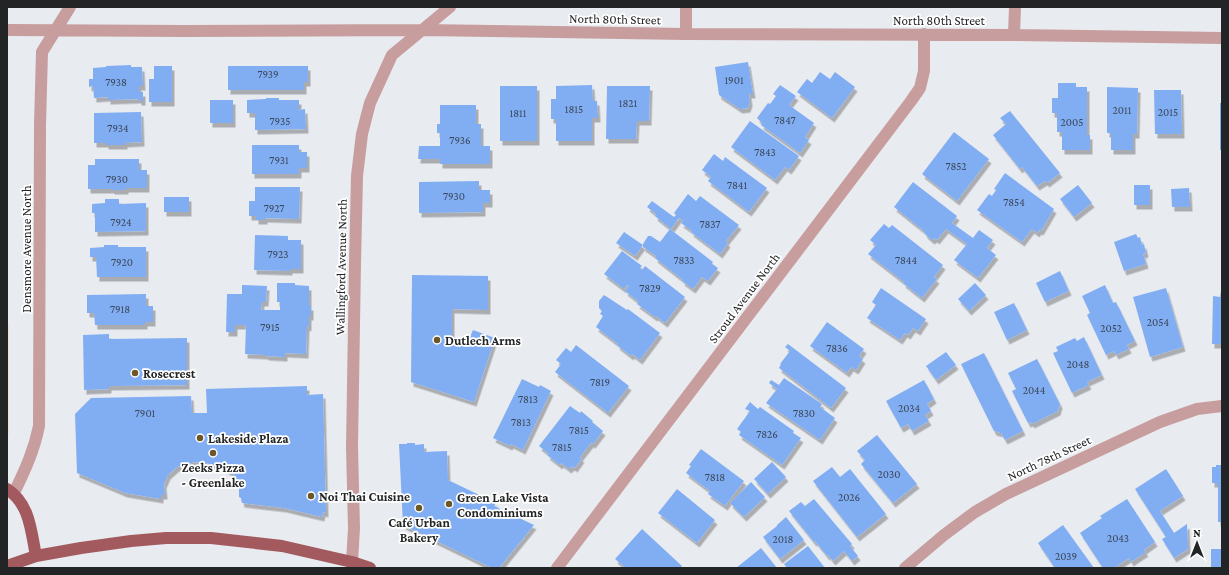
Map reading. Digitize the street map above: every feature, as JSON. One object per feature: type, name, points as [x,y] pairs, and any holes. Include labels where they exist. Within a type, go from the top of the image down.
[{"type":"main road","points":[[10,491],[24,507],[27,514],[30,522],[36,556]]},
{"type":"main road","points":[[7,566],[36,556],[132,541],[166,538],[211,538],[282,546],[352,562],[370,568]]},
{"type":"street","name":"Densmore Avenue North","points":[[10,491],[35,445],[40,426],[40,125],[42,52],[70,7]]},
{"type":"street","name":"Wallingford Avenue North","points":[[352,562],[354,528],[352,447],[355,263],[358,163],[362,134],[370,103],[392,55],[450,7]]},
{"type":"street","points":[[686,7],[686,34]]},
{"type":"street","points":[[1014,35],[1015,7]]},
{"type":"street","name":"North 80th Street","points":[[7,30],[422,30],[686,34],[924,34],[1222,38]]},
{"type":"street","name":"Stroud Avenue North","points":[[557,568],[912,101],[920,88],[924,71],[924,34]]},
{"type":"street","name":"North 78th Street","points":[[905,568],[944,535],[975,512],[1006,494],[1160,422],[1197,409],[1222,406]]},
{"type":"shaded area","points":[[7,325],[9,325],[9,434],[7,433]]},
{"type":"building","points":[[748,62],[753,94],[749,94],[750,102],[748,108],[740,109],[719,95],[715,67]]},
{"type":"building","points":[[131,65],[131,67],[142,67],[143,86],[139,86],[139,92],[143,92],[143,101],[139,101],[139,99],[108,100],[108,97],[94,98],[93,86],[89,87],[89,79],[93,79],[93,68]]},
{"type":"building","points":[[154,66],[172,66],[172,102],[149,102],[149,79],[154,79]]},
{"type":"building","points":[[228,66],[308,66],[308,82],[304,82],[304,90],[228,90]]},
{"type":"building","points":[[820,72],[830,79],[835,72],[855,87],[832,118],[797,92],[807,79],[812,83]]},
{"type":"building","points":[[1058,83],[1076,83],[1076,87],[1087,87],[1087,135],[1090,135],[1090,150],[1062,150],[1062,132],[1057,132],[1057,113],[1052,113],[1052,98],[1058,98]]},
{"type":"building","points":[[592,85],[593,101],[597,101],[598,118],[592,118],[592,141],[556,141],[556,119],[551,119],[551,99],[556,99],[556,86]]},
{"type":"building","points":[[780,85],[796,96],[789,105],[814,123],[805,137],[809,140],[800,153],[761,125],[762,123],[757,118],[768,103],[770,104],[776,96],[773,94]]},
{"type":"building","points":[[500,86],[537,86],[537,141],[500,141]]},
{"type":"building","points":[[607,86],[650,86],[649,121],[637,121],[636,139],[606,139]]},
{"type":"building","points":[[1107,87],[1138,88],[1137,134],[1133,134],[1133,150],[1111,150],[1111,133],[1107,133]]},
{"type":"building","points":[[1154,90],[1181,90],[1182,134],[1155,134]]},
{"type":"building","points":[[279,98],[279,100],[299,100],[299,110],[305,109],[306,129],[255,130],[255,113],[247,113],[247,100]]},
{"type":"building","points":[[210,100],[233,100],[233,123],[210,123]]},
{"type":"building","points":[[1220,103],[1222,103],[1222,150],[1220,150]]},
{"type":"building","points":[[440,105],[476,105],[476,124],[481,124],[481,146],[490,146],[490,164],[440,164],[440,159],[418,159],[419,146],[440,146],[440,133],[437,133],[437,124],[440,124]]},
{"type":"building","points":[[1010,111],[1060,173],[1047,183],[1045,181],[1037,186],[1022,167],[1020,169],[993,135],[1006,124],[1000,118]]},
{"type":"building","points":[[141,112],[142,142],[125,143],[125,145],[106,145],[106,143],[94,143],[94,113]]},
{"type":"building","points":[[750,121],[799,156],[789,170],[785,167],[775,180],[731,147]]},
{"type":"building","points":[[954,132],[989,159],[957,201],[922,174]]},
{"type":"building","points":[[252,145],[299,145],[299,152],[307,152],[307,168],[299,168],[299,174],[252,174]]},
{"type":"building","points":[[714,154],[723,161],[725,157],[767,188],[749,212],[708,181],[711,177],[702,170]]},
{"type":"building","points":[[95,159],[139,159],[139,170],[147,170],[147,188],[126,188],[126,190],[88,189],[88,165],[95,165]]},
{"type":"building","points":[[1005,173],[1054,209],[1041,231],[1039,230],[1037,233],[1032,229],[1022,242],[977,210],[989,194],[992,196],[996,190],[994,189]]},
{"type":"building","points":[[479,181],[479,190],[490,190],[490,203],[483,203],[483,212],[419,213],[419,182]]},
{"type":"building","points":[[913,182],[957,216],[952,223],[973,238],[979,230],[993,240],[987,248],[996,255],[978,278],[954,260],[967,244],[946,229],[937,240],[935,238],[932,240],[925,234],[924,231],[894,207]]},
{"type":"building","points":[[1078,185],[1092,203],[1074,217],[1060,199]]},
{"type":"building","points":[[1134,185],[1150,185],[1150,205],[1134,205]]},
{"type":"building","points":[[255,187],[300,187],[299,219],[265,218],[265,220],[256,220],[256,216],[249,216],[249,201],[255,201]]},
{"type":"building","points":[[1189,188],[1190,207],[1172,207],[1171,189]]},
{"type":"building","points":[[688,194],[696,201],[700,196],[739,225],[726,241],[728,243],[720,254],[691,232],[692,231],[681,223],[683,221],[679,218],[671,229],[655,216],[656,214],[647,207],[652,201],[674,217],[676,215],[674,213]]},
{"type":"building","points":[[164,197],[189,197],[189,212],[164,212]]},
{"type":"building","points":[[105,199],[119,199],[119,204],[146,203],[146,231],[95,232],[95,213],[92,213],[92,204],[105,203]]},
{"type":"building","points":[[884,224],[889,228],[892,225],[943,265],[934,277],[937,279],[922,298],[868,254],[876,245],[870,240]]},
{"type":"building","points":[[670,229],[713,262],[712,264],[718,268],[708,281],[702,277],[693,289],[655,258],[656,256],[643,247],[643,244],[648,236],[651,236],[660,242]]},
{"type":"building","points":[[624,232],[643,245],[635,256],[616,243]]},
{"type":"building","points":[[1136,234],[1138,238],[1140,237],[1142,245],[1144,244],[1146,253],[1143,254],[1146,264],[1124,271],[1114,242]]},
{"type":"building","points":[[255,235],[288,236],[288,240],[301,240],[301,269],[290,269],[290,271],[254,270]]},
{"type":"building","points":[[104,245],[118,245],[118,247],[146,247],[146,277],[97,277],[96,257],[90,257],[90,248],[104,247]]},
{"type":"building","points":[[622,251],[642,266],[640,268],[642,270],[645,266],[685,297],[665,323],[637,304],[639,302],[625,291],[629,286],[627,285],[624,289],[604,274]]},
{"type":"building","points":[[1060,271],[1069,291],[1045,302],[1036,283]]},
{"type":"building","name":"Dutlech Arms","points":[[412,275],[488,276],[488,310],[452,309],[452,336],[468,342],[473,330],[495,338],[474,402],[411,382]]},
{"type":"building","points":[[277,283],[295,283],[295,285],[309,286],[309,306],[311,306],[311,316],[309,316],[309,327],[307,326],[306,354],[285,353],[285,357],[245,354],[246,325],[235,325],[235,332],[226,332],[227,294],[242,294],[242,285],[267,286],[266,302],[262,302],[261,310],[280,310],[280,302],[277,302]]},
{"type":"building","points":[[975,283],[986,295],[969,311],[958,299]]},
{"type":"building","points":[[1105,285],[1113,303],[1116,302],[1135,341],[1127,345],[1129,349],[1116,355],[1114,351],[1106,355],[1087,315],[1090,313],[1082,296]]},
{"type":"building","points":[[881,288],[926,319],[918,331],[913,328],[908,335],[905,333],[900,340],[867,318],[876,305],[872,302]]},
{"type":"building","points":[[1166,288],[1183,347],[1150,357],[1133,297]]},
{"type":"building","points":[[1221,291],[1222,344],[1212,344],[1213,296],[1220,297]]},
{"type":"building","points":[[146,294],[146,306],[153,306],[153,322],[145,322],[145,325],[95,325],[94,313],[87,313],[87,295]]},
{"type":"building","points":[[604,295],[627,310],[628,309],[660,333],[640,360],[632,354],[631,356],[596,327],[603,316],[600,314],[602,311],[599,308],[599,301]]},
{"type":"building","points":[[1014,303],[1027,330],[1007,340],[994,312]]},
{"type":"building","points":[[827,322],[864,349],[859,356],[863,359],[856,370],[851,367],[847,373],[810,346]]},
{"type":"building","name":"Rosecrest","points":[[109,334],[109,339],[187,338],[187,385],[109,386],[109,389],[84,390],[83,335]]},
{"type":"building","points":[[1084,337],[1102,375],[1087,382],[1089,385],[1072,393],[1053,353],[1058,351],[1056,347],[1075,338],[1077,341]]},
{"type":"building","points":[[788,344],[846,388],[831,408],[779,368],[780,364],[790,351],[785,347]]},
{"type":"building","points":[[576,345],[629,386],[608,413],[555,372],[561,364],[556,360],[566,348],[571,352]]},
{"type":"building","points":[[946,352],[956,365],[936,380],[926,366]]},
{"type":"building","points":[[984,353],[1023,431],[1005,440],[1001,433],[994,431],[961,364]]},
{"type":"building","points":[[1037,359],[1060,404],[1058,411],[1032,424],[1031,422],[1028,423],[1012,391],[1016,389],[1008,373]]},
{"type":"building","points":[[784,378],[822,404],[820,407],[835,418],[820,440],[766,403],[777,389],[769,383],[771,380],[779,385]]},
{"type":"building","points":[[522,379],[539,387],[540,385],[551,391],[523,450],[493,438]]},
{"type":"building","points":[[924,380],[934,399],[927,404],[931,411],[925,415],[929,421],[912,431],[908,424],[901,428],[886,401]]},
{"type":"building","name":"Lakeside Plaza","points":[[307,386],[307,395],[323,394],[326,513],[323,512],[322,517],[284,508],[242,503],[241,498],[239,497],[239,484],[233,474],[222,467],[206,463],[195,462],[177,467],[168,475],[164,484],[165,495],[161,495],[161,499],[125,493],[77,473],[75,414],[91,398],[191,396],[192,413],[207,413],[206,389]]},
{"type":"building","points":[[750,402],[758,409],[760,407],[794,431],[793,433],[801,438],[782,465],[739,435],[741,432],[737,429],[750,411],[745,409]]},
{"type":"building","points":[[570,406],[580,413],[581,411],[603,431],[580,457],[582,458],[575,468],[572,466],[569,469],[561,463],[560,465],[547,455],[549,454],[539,446]]},
{"type":"building","points":[[877,435],[917,484],[893,503],[861,464],[865,460],[857,451]]},
{"type":"building","name":"Green Lake Vista Condominiums","points":[[415,443],[415,445],[424,444],[424,452],[447,451],[448,480],[496,503],[494,506],[534,525],[499,568],[492,568],[403,525],[399,444]]},
{"type":"building","points":[[701,449],[744,481],[725,506],[708,494],[710,491],[686,473],[691,466],[689,465]]},
{"type":"building","points":[[772,462],[786,477],[768,494],[754,479]]},
{"type":"building","points":[[1216,465],[1222,465],[1222,522],[1218,522],[1218,485],[1217,483],[1212,483],[1212,467],[1216,467]]},
{"type":"building","points":[[832,467],[840,477],[850,469],[886,514],[857,537],[813,481]]},
{"type":"building","points":[[1166,469],[1183,496],[1160,511],[1174,533],[1187,524],[1188,549],[1174,558],[1162,539],[1166,537],[1135,489]]},
{"type":"building","points":[[751,482],[765,497],[744,517],[730,503]]},
{"type":"building","points":[[677,489],[715,520],[697,543],[658,513]]},
{"type":"building","points":[[814,499],[852,544],[850,546],[858,556],[852,561],[844,551],[833,561],[815,541],[814,542],[789,511],[801,502],[805,506]]},
{"type":"building","points":[[1127,499],[1155,542],[1144,550],[1146,552],[1131,562],[1129,558],[1114,568],[1103,568],[1080,533],[1102,518],[1100,516]]},
{"type":"building","points":[[786,517],[804,540],[780,559],[763,537]]},
{"type":"building","points":[[1063,525],[1094,568],[1055,568],[1038,543]]},
{"type":"building","points":[[642,529],[682,566],[680,568],[626,568],[615,559]]},
{"type":"building","points":[[808,546],[825,568],[787,568],[784,564]]},
{"type":"building","points":[[761,548],[777,568],[736,568]]},
{"type":"building","points":[[1211,549],[1222,549],[1222,568],[1211,568]]},
{"type":"place","name":"Dutlech Arms","points":[[437,340]]},
{"type":"place","name":"Rosecrest","points":[[135,373]]},
{"type":"place","name":"Lakeside Plaza","points":[[200,438]]},
{"type":"place","name":"Zeeks Pizza - Greenlake","points":[[213,453]]},
{"type":"place","name":"Noi Thai Cuisine","points":[[311,496]]},
{"type":"place","name":"Green Lake Vista Condominiums","points":[[449,504]]},
{"type":"place","name":"Café Urban Bakery","points":[[419,508]]}]
